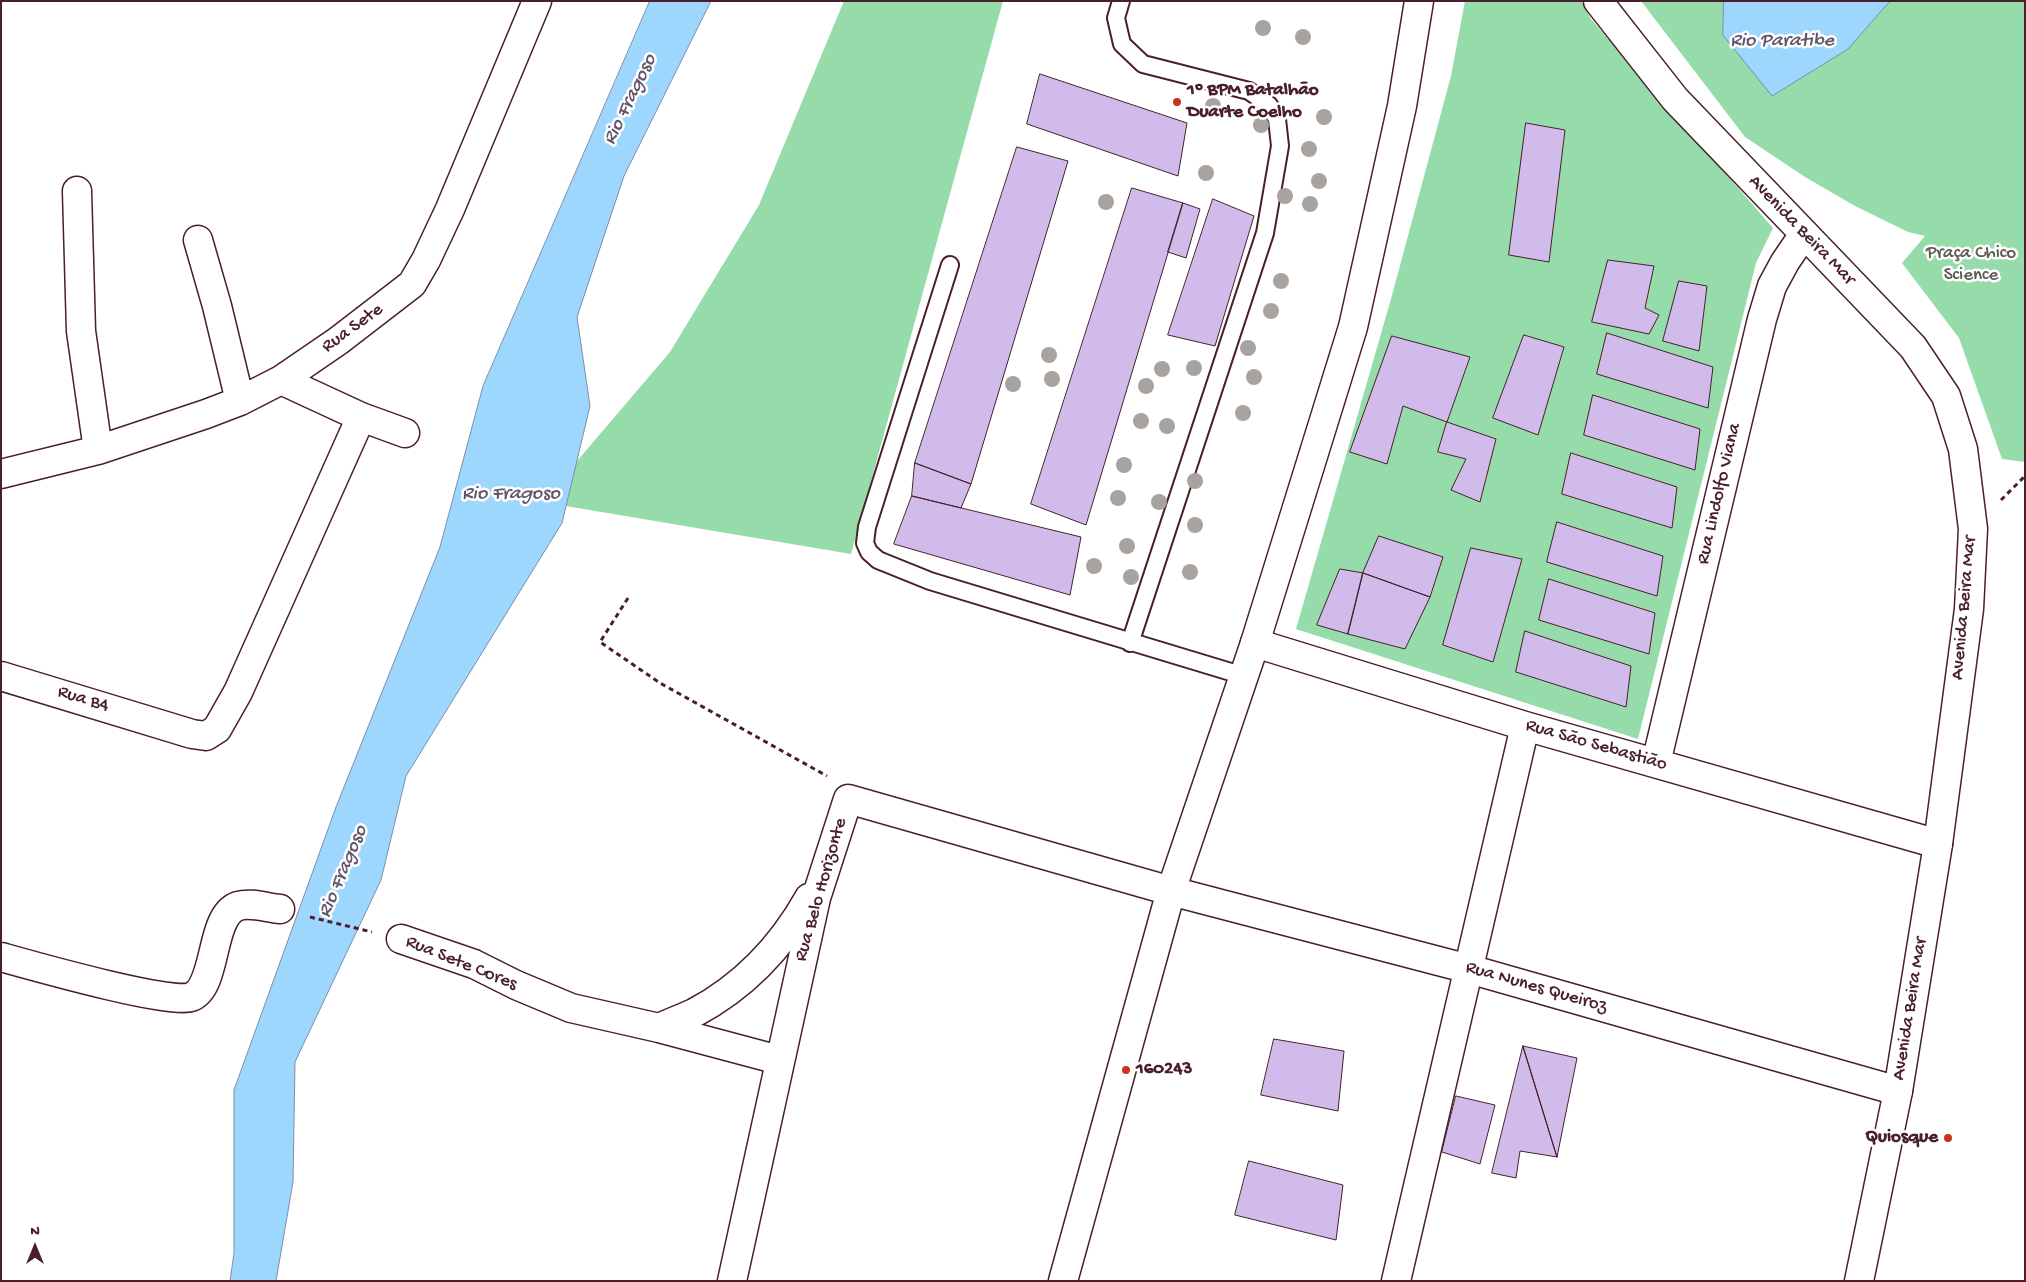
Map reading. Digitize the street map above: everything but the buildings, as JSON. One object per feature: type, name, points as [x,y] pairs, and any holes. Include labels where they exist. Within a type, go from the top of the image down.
[{"type":"street","name":"Rua Sete","points":[[1,474],[98,450],[240,401],[281,380],[338,341],[412,284],[426,260],[450,209],[537,1]]},
{"type":"street","name":"Avenida Beira Mar","points":[[1598,1],[1675,99],[1913,347],[1946,396],[1963,449],[1973,530],[1969,609],[1938,844],[1898,1091],[1859,1281]]},
{"type":"street","points":[[1063,1281],[1172,891],[1255,643],[1353,327],[1402,106],[1417,14]]},
{"type":"street","points":[[77,190],[80,331],[98,450]]},
{"type":"street","name":"Rua Lindolfo Viana","points":[[1656,763],[1762,319],[1772,286],[1785,262],[1804,234]]},
{"type":"street","points":[[198,240],[217,306],[240,401]]},
{"type":"street","points":[[281,380],[361,417],[405,433]]},
{"type":"street","name":"Rua B4","points":[[1,676],[192,734],[206,736],[217,729],[238,692],[361,417]]},
{"type":"street","name":"Rua São Sebastião","points":[[1255,643],[1525,726],[1938,844]]},
{"type":"street","points":[[1396,1281],[1525,726]]},
{"type":"street","name":"Rua Belo Horizonte","points":[[732,1281],[816,898],[848,799],[1172,891]]},
{"type":"street","points":[[659,1028],[694,1012],[727,992],[756,968],[782,939],[804,907],[824,872]]},
{"type":"street","name":"Rua Nunes Queiroz","points":[[1172,891],[1469,969],[1898,1091]]},
{"type":"street","points":[[1,957],[42,969],[166,997],[191,998],[202,989],[221,926],[231,910],[240,906],[280,910]]},
{"type":"street","name":"Rua Sete Cores","points":[[401,939],[474,964],[516,985],[571,1008],[659,1028],[779,1060]]},
{"type":"lane","points":[[1121,1],[1116,18],[1122,44],[1143,64],[1249,91],[1269,105],[1276,119],[1280,146],[1265,233],[1130,643]]},
{"type":"lane","points":[[1408,1],[1417,14]]},
{"type":"lane","points":[[950,265],[870,518],[865,543],[869,552],[878,560],[930,581],[1244,676]]},
{"type":"path","points":[[628,598],[600,642],[660,683],[838,782],[848,799]]},
{"type":"path","name":"Rua Sete Cores","points":[[280,910],[401,939]]},
{"type":"green space","points":[[844,1],[1003,1],[851,554],[542,502],[670,352],[759,205]]},
{"type":"green space","points":[[1465,1],[1581,1],[1591,19],[1773,228],[1756,263],[1638,739],[1296,629],[1391,299],[1451,76]]},
{"type":"green space","name":"Praça Chico Science","points":[[1641,1],[2025,1],[2025,462],[2002,459],[1959,338],[1902,263],[1925,236],[1908,232],[1855,206],[1805,177],[1745,137]]},
{"type":"water","name":"Rio Fragoso","points":[[650,1],[711,1],[624,176],[577,317],[590,406],[562,523],[406,776],[381,880],[295,1062],[293,1182],[276,1281],[230,1281],[234,1253],[234,1090],[336,807],[440,547],[483,386]]},
{"type":"water","name":"Rio Paratibe","points":[[1724,1],[1890,1],[1848,49],[1772,96],[1723,35]]},
{"type":"place","name":"1º BPM Batalhão Duarte Coelho","points":[[1177,102]]},
{"type":"place","name":"160243","points":[[1126,1070]]},
{"type":"place","name":"Quiosque","points":[[1948,1138]]}]
